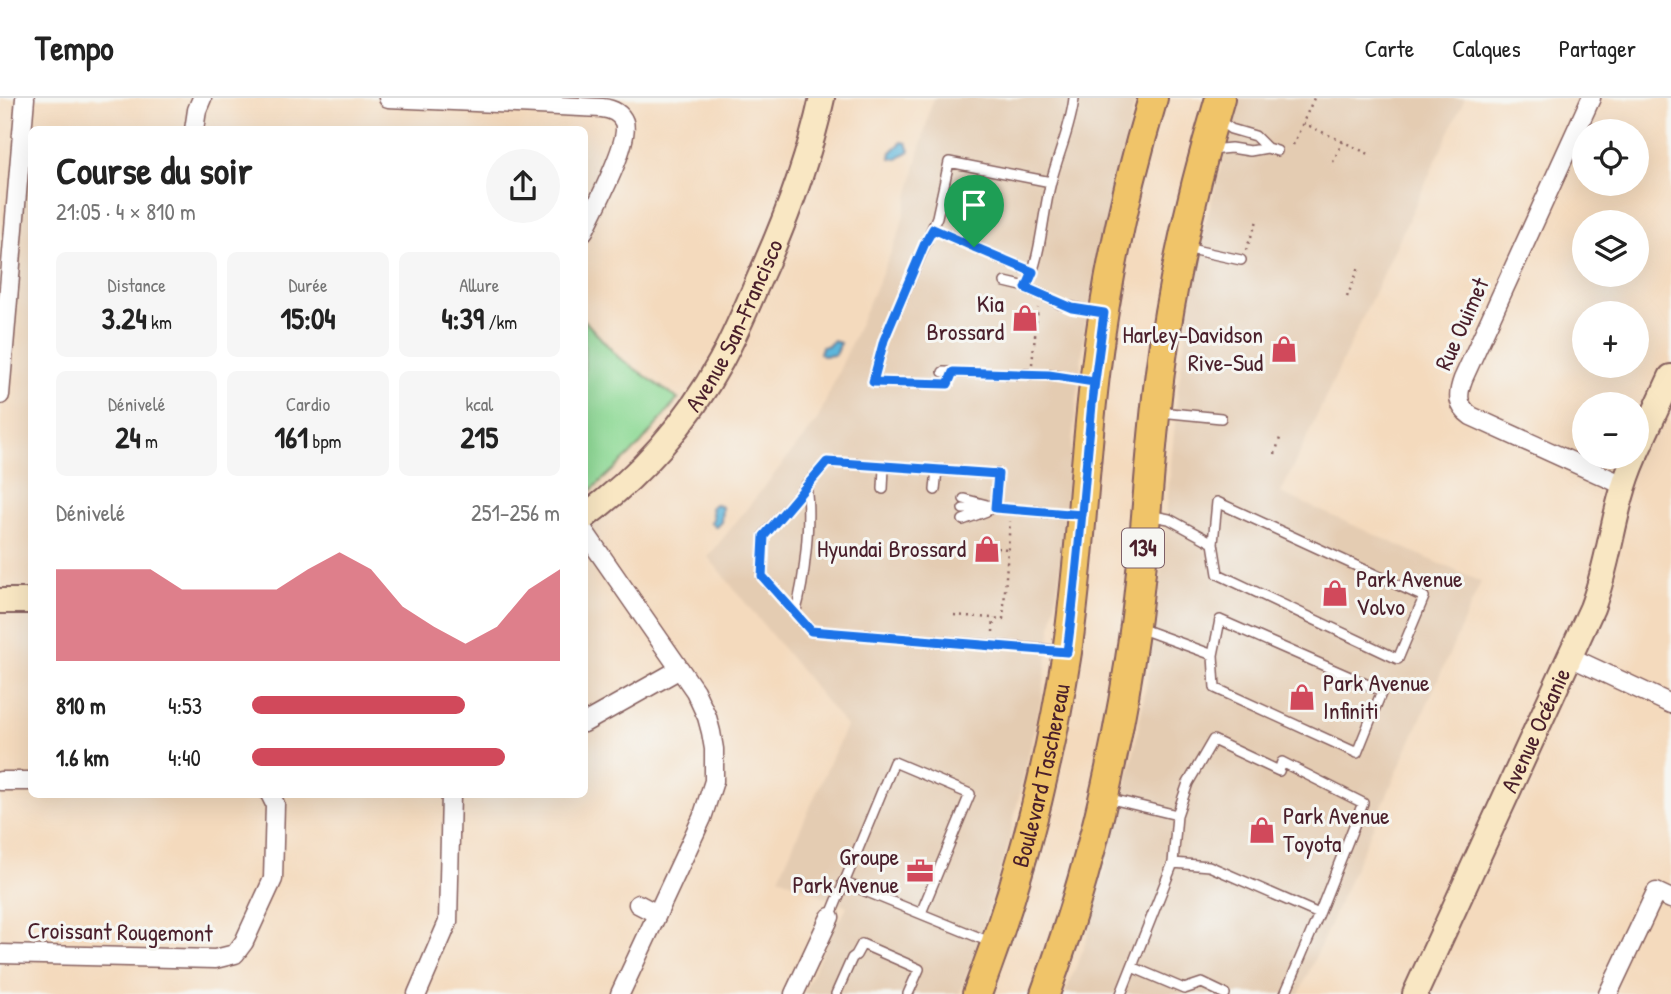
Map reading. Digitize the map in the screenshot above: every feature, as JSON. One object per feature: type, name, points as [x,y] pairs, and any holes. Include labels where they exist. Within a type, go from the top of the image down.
[{"type":"main road","name":"Boulevard Taschereau","points":[[977,994],[995,944],[1040,790],[1067,652],[1094,382],[1104,313],[1128,192],[1153,98]]},
{"type":"main road","name":"134","points":[[1045,994],[1078,893],[1121,715],[1135,627],[1166,330],[1181,247],[1217,108]]},
{"type":"street","points":[[0,394],[25,98]]},
{"type":"street","points":[[195,126],[202,98]]},
{"type":"street","points":[[388,98],[602,107],[617,113],[624,121],[625,137],[588,222]]},
{"type":"street","name":"Avenue San-Francisco","points":[[588,514],[626,482],[667,439],[698,398],[721,361],[793,200],[822,98]]},
{"type":"street","name":"Rue Ouimet","points":[[1591,98],[1463,379],[1459,399],[1462,408],[1471,416],[1623,485]]},
{"type":"street","name":"Avenue Océanie","points":[[1649,425],[1671,377]]},
{"type":"street","name":"Avenue Océanie","points":[[1415,994],[1600,587],[1616,507],[1629,469]]},
{"type":"street","points":[[588,537],[695,691],[707,717],[714,749],[714,781],[702,818],[620,994]]},
{"type":"street","points":[[0,601],[28,601]]},
{"type":"street","points":[[1570,657],[1671,704]]},
{"type":"street","points":[[588,721],[680,669]]},
{"type":"street","points":[[0,780],[28,781]]},
{"type":"street","name":"Croissant Rougemont","points":[[0,954],[215,958],[235,954],[244,942],[273,879],[275,804],[272,798]]},
{"type":"street","points":[[417,994],[448,922],[451,798]]},
{"type":"street","points":[[1608,994],[1656,892],[1671,899]]},
{"type":"street","points":[[638,905],[657,914]]},
{"type":"street","points":[[794,994],[830,917]]},
{"type":"lane","points":[[1026,288],[1033,272],[1051,182],[1072,114],[1074,98]]},
{"type":"lane","points":[[1205,150],[1272,150],[1255,136],[1231,129],[1217,108]]},
{"type":"lane","points":[[1051,182],[949,162],[933,229],[884,340],[873,382],[948,384],[948,372],[1049,375],[1094,382]]},
{"type":"lane","points":[[933,229],[1033,272]]},
{"type":"lane","points":[[1181,247],[1241,260]]},
{"type":"lane","points":[[1005,282],[1072,308],[1104,313]]},
{"type":"lane","points":[[1156,411],[1221,418]]},
{"type":"lane","points":[[995,508],[998,474],[827,462],[764,536],[762,576],[811,631],[1067,652]]},
{"type":"lane","points":[[883,489],[884,467]]},
{"type":"lane","points":[[935,490],[937,469]]},
{"type":"lane","points":[[795,614],[801,594],[808,501],[806,485]]},
{"type":"lane","points":[[964,499],[995,508]]},
{"type":"lane","points":[[1217,502],[1424,597],[1398,659],[1218,573],[1213,543],[1217,502]]},
{"type":"lane","points":[[962,520],[995,508]]},
{"type":"lane","points":[[963,509],[995,508],[1082,515]]},
{"type":"lane","points":[[1146,515],[1169,519],[1213,543]]},
{"type":"lane","points":[[1220,621],[1382,691],[1357,754],[1215,688],[1213,656],[1220,621]]},
{"type":"lane","points":[[1135,627],[1213,656]]},
{"type":"lane","points":[[1121,994],[1173,863],[1177,815],[1188,783],[1213,740],[1279,771],[1282,762],[1363,803],[1285,994]]},
{"type":"lane","points":[[830,917],[894,762],[970,794],[922,913]]},
{"type":"lane","points":[[1103,797],[1177,815]]},
{"type":"lane","points":[[1173,863],[1209,866],[1319,914]]},
{"type":"lane","points":[[843,882],[995,944]]},
{"type":"lane","points":[[836,994],[852,958],[862,944],[919,969],[908,994]]},
{"type":"lane","points":[[1132,967],[1184,989],[1202,983],[1225,994]]},
{"type":"path","points":[[1293,145],[1314,98]]},
{"type":"path","points":[[1303,123],[1371,155]]},
{"type":"path","points":[[1333,162],[1343,140]]},
{"type":"path","points":[[1241,260],[1257,221]]},
{"type":"path","points":[[1347,297],[1360,265]]},
{"type":"path","points":[[1031,367],[1039,306]]},
{"type":"path","points":[[1275,454],[1280,438]]},
{"type":"path","points":[[954,615],[1003,619],[1010,520]]},
{"type":"path","points":[[997,548],[1008,549]]},
{"type":"path","points":[[992,645],[994,618]]},
{"type":"shaded area","points":[[933,98],[1136,98],[1107,216],[1085,330],[1060,571],[1042,696],[1008,845],[973,959],[959,994],[803,994],[838,918],[841,919],[847,906],[779,877],[846,726],[708,557],[817,421],[899,234]]},
{"type":"shaded area","points":[[1239,98],[1465,98],[1281,493],[1481,582],[1299,994],[1065,994],[1088,936],[1133,757],[1149,671],[1178,390],[1189,313],[1205,225]]},
{"type":"green space","points":[[588,324],[618,357],[678,399],[638,447],[588,493]]},
{"type":"water","points":[[902,142],[907,143],[910,151],[898,159],[890,158],[891,152]]},
{"type":"water","points":[[833,341],[840,343],[835,355],[822,356],[822,347]]},
{"type":"water","points":[[716,504],[722,507],[721,522],[716,527],[710,522],[713,519],[711,507]]},
{"type":"place","name":"Kia Brossard","points":[[1025,318]]},
{"type":"place","name":"Harley-Davidson Rive-Sud","points":[[1284,349]]},
{"type":"place","name":"Hyundai Brossard","points":[[987,549]]},
{"type":"place","name":"Park Avenue Volvo","points":[[1335,593]]},
{"type":"place","name":"Park Avenue Infiniti","points":[[1302,697]]},
{"type":"place","name":"Park Avenue Toyota","points":[[1262,830]]},
{"type":"place","name":"Groupe Park Avenue","points":[[920,871]]},
{"type":"route","points":[[974,247],[933,229],[884,340],[873,382],[948,384],[953,372],[1049,375],[1094,382],[1088,447],[1082,515],[1079,551],[1075,592],[1067,652],[811,631],[762,576],[764,536],[827,462],[998,474],[995,508],[1082,515],[1096,366],[1104,313],[1072,308],[1026,288],[1033,272],[974,247]]}]
